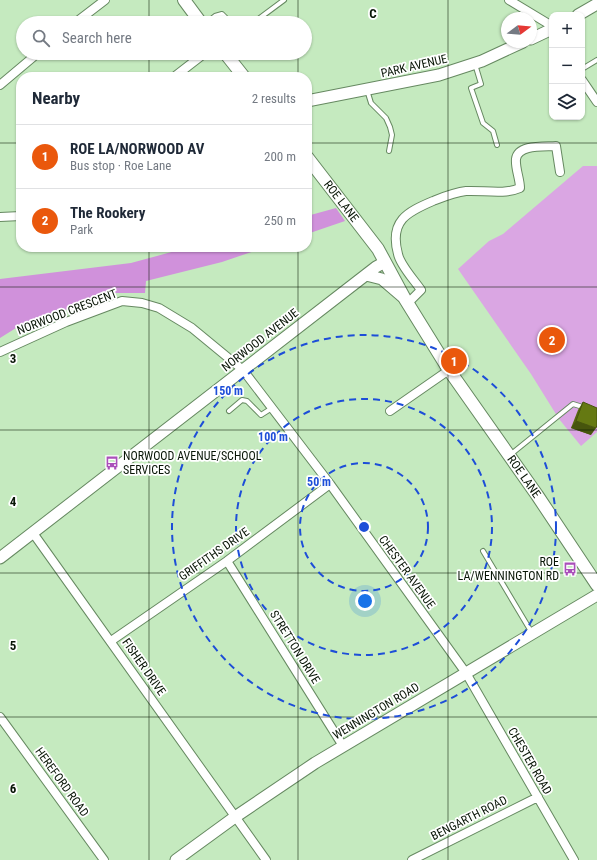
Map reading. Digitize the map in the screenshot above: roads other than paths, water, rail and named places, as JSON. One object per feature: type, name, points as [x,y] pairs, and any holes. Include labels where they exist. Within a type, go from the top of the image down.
[{"type":"main road","points":[[184,0],[196,16]]},
{"type":"main road","points":[[230,60],[240,72]]},
{"type":"main road","name":"ROE LANE","points":[[312,163],[378,249],[406,301],[450,370],[597,585]]},
{"type":"street","points":[[84,16],[105,0]]},
{"type":"street","points":[[509,0],[549,24]]},
{"type":"street","points":[[583,12],[597,4]]},
{"type":"street","points":[[537,36],[549,30]]},
{"type":"street","name":"PARK AVENUE","points":[[312,100],[439,75],[475,63],[509,48]]},
{"type":"street","points":[[0,85],[30,60]]},
{"type":"street","points":[[180,72],[195,60]]},
{"type":"street","points":[[585,84],[597,102]]},
{"type":"street","points":[[366,275],[382,279],[406,301],[421,290],[398,256],[395,238],[399,222],[410,211],[463,192],[488,190],[511,192],[520,188],[516,160],[518,153],[526,149],[556,146],[560,172]]},
{"type":"street","points":[[0,216],[16,216]]},
{"type":"street","name":"NORWOOD AVENUE","points":[[0,558],[384,262]]},
{"type":"street","name":"NORWOOD CRESCENT","points":[[0,352],[66,322],[122,301],[142,303],[159,308],[192,328],[243,370]]},
{"type":"street","name":"CHESTER AVENUE","points":[[243,370],[330,484],[466,673]]},
{"type":"street","points":[[390,411],[450,370]]},
{"type":"street","name":"GRIFFITHS DRIVE","points":[[111,641],[227,561],[330,484]]},
{"type":"street","name":"FISHER DRIVE","points":[[33,533],[266,860]]},
{"type":"street","name":"STRETTON DRIVE","points":[[227,561],[343,746]]},
{"type":"street","name":"WENNINGTON ROAD","points":[[176,860],[235,816],[315,763],[597,595]]},
{"type":"street","name":"CHESTER ROAD","points":[[466,673],[574,860]]},
{"type":"street","name":"HEREFORD ROAD","points":[[0,717],[104,860]]},
{"type":"street","name":"BENGARTH ROAD","points":[[412,860],[423,858],[538,797]]},
{"type":"lane","points":[[262,16],[284,0]]},
{"type":"lane","points":[[215,16],[222,14],[224,16]]},
{"type":"lane","points":[[585,66],[597,60]]},
{"type":"lane","points":[[475,63],[481,84],[471,88],[483,123],[493,131],[497,145]]},
{"type":"lane","points":[[367,89],[371,103],[386,118],[390,127],[392,135],[389,151]]},
{"type":"lane","points":[[229,411],[242,400],[247,401],[261,415],[272,408]]},
{"type":"lane","points":[[509,455],[573,404],[591,409]]},
{"type":"lane","points":[[483,551],[532,633]]},
{"type":"place","name":"The Rookery","points":[[552,340]]},
{"type":"place","name":"ROE LA/NORWOOD AV","points":[[454,361]]},
{"type":"place","name":"NORWOOD AVENUE/SCHOOL SERVICES","points":[[112,463]]},
{"type":"place","name":"ROE LA/WENNINGTON RD","points":[[570,569]]}]
